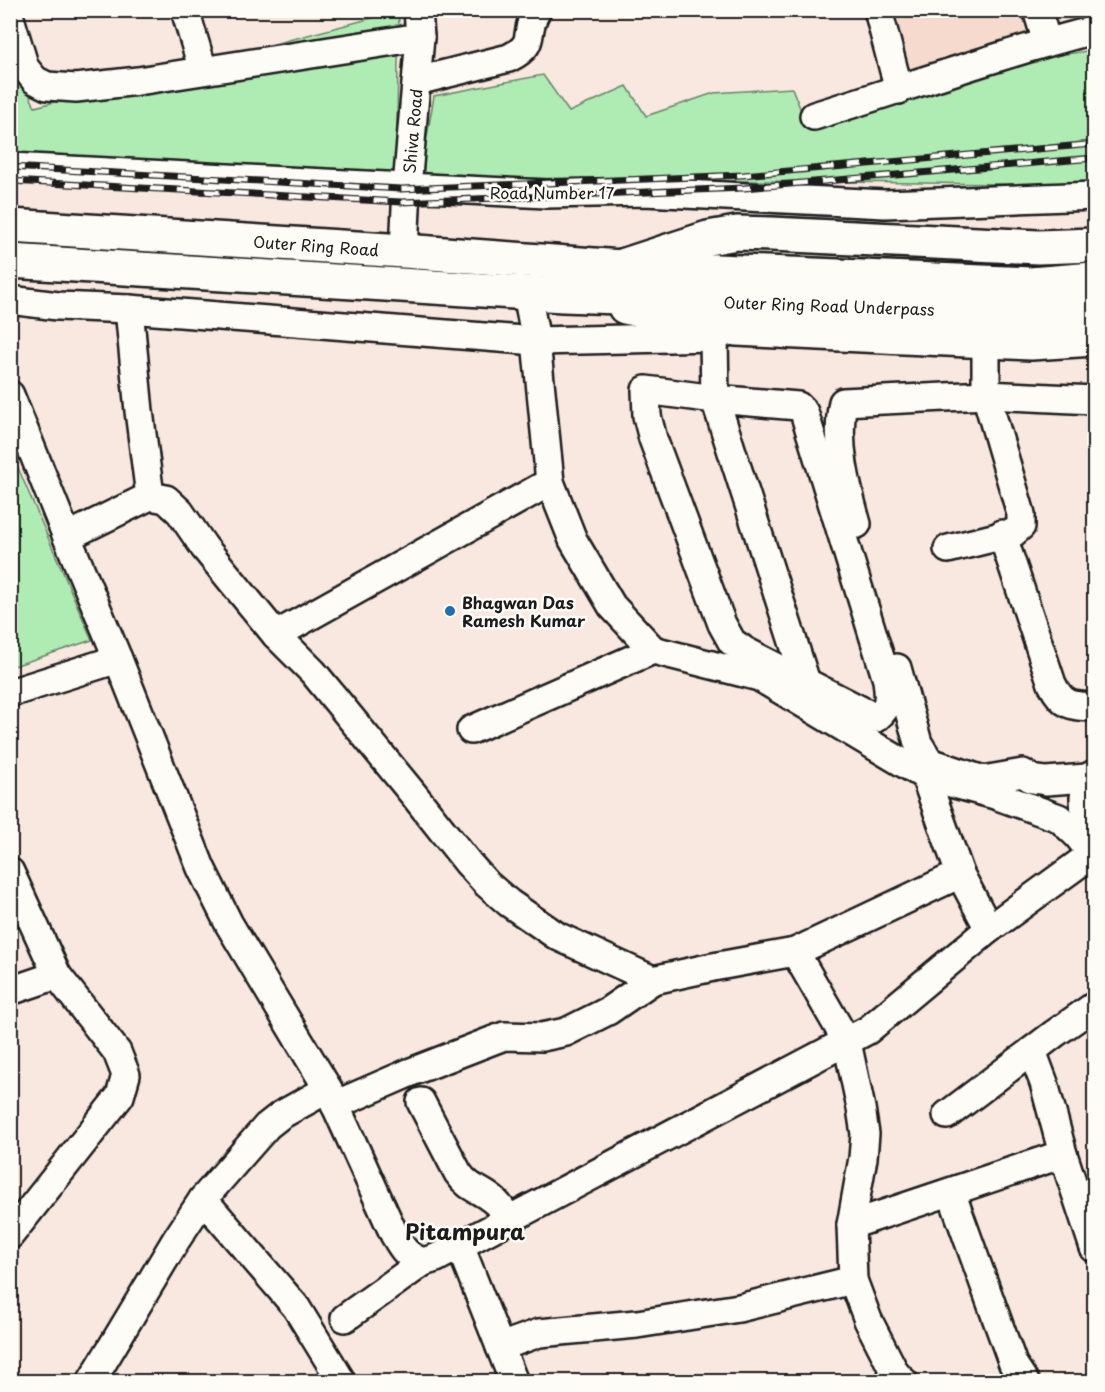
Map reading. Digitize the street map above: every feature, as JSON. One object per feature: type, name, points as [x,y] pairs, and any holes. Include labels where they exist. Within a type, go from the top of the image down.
[{"type":"main road","name":"Outer Ring Road","points":[[10,226],[621,267]]},
{"type":"main road","points":[[621,267],[708,238],[737,233],[1038,247],[1095,245]]},
{"type":"main road","points":[[10,261],[563,295],[726,333],[1031,343],[1095,339]]},
{"type":"main road","name":"Outer Ring Road Underpass","points":[[621,267],[1030,284],[1095,279]]},
{"type":"main road","name":"Outer Ring Road Underpass","points":[[563,295],[1028,312],[1095,307]]},
{"type":"street","points":[[185,10],[203,70]]},
{"type":"street","points":[[417,81],[509,58],[521,52],[528,43],[531,20],[537,10]]},
{"type":"street","points":[[878,10],[899,90]]},
{"type":"street","points":[[1037,10],[1047,42]]},
{"type":"street","points":[[10,18],[25,68],[35,80],[47,86],[76,88],[203,70],[419,24]]},
{"type":"street","name":"Shiva Road","points":[[404,251],[419,24]]},
{"type":"street","points":[[814,116],[1047,42],[1095,30]]},
{"type":"street","name":"Road Number 17","points":[[10,167],[546,194],[644,192],[885,204],[1095,196]]},
{"type":"street","points":[[527,293],[536,341],[550,482],[573,540],[612,606],[653,650],[759,677],[790,680],[876,718],[884,712],[889,699],[887,680],[804,412],[798,406],[646,390],[649,426],[718,613],[732,642],[790,680],[925,776],[1080,814]]},
{"type":"street","points":[[10,300],[58,306],[129,309],[536,341],[726,333],[715,399],[790,680]]},
{"type":"street","points":[[129,309],[150,496]]},
{"type":"street","points":[[948,549],[1013,533],[1021,526],[1021,514],[987,395],[986,341]]},
{"type":"street","points":[[10,395],[201,868],[229,924],[332,1097],[394,1234],[403,1249],[413,1259],[423,1262]]},
{"type":"street","points":[[345,1318],[423,1262],[460,1246],[868,1030],[989,929],[1093,856],[1078,836],[1080,814],[1090,776],[1046,781],[1032,779],[1023,773],[983,780],[930,762],[918,743],[849,493],[839,429],[843,402],[987,395],[1095,400]]},
{"type":"street","points":[[276,635],[550,482]]},
{"type":"street","points":[[67,537],[150,496],[166,499],[180,512],[204,547],[276,635],[313,672],[487,884],[509,903],[557,936],[653,980]]},
{"type":"street","points":[[1002,534],[1058,696],[1066,704],[1095,707]]},
{"type":"street","points":[[471,730],[653,650]]},
{"type":"street","points":[[10,693],[118,659]]},
{"type":"street","points":[[925,776],[960,874],[989,929]]},
{"type":"street","points":[[10,872],[57,975],[117,1052],[126,1075],[120,1096],[10,1236]]},
{"type":"street","points":[[91,1382],[176,1239],[203,1199],[267,1126],[281,1115],[411,1072],[504,1036],[542,1037],[566,1032],[608,1011],[653,980],[795,952],[960,874]]},
{"type":"street","points":[[795,952],[847,1042],[865,1134],[851,1225],[853,1280],[868,1320],[895,1373],[904,1382]]},
{"type":"street","points":[[10,991],[57,975]]},
{"type":"street","points":[[947,1115],[1074,1019],[1095,1006]]},
{"type":"street","points":[[1032,1051],[1044,1083],[1064,1154],[1093,1236]]},
{"type":"street","points":[[421,1102],[463,1181],[494,1201],[509,1220]]},
{"type":"street","points":[[851,1225],[1064,1154]]},
{"type":"street","points":[[951,1192],[1013,1364],[1025,1382]]},
{"type":"street","points":[[203,1199],[296,1307],[342,1382]]},
{"type":"street","points":[[460,1246],[514,1382]]},
{"type":"street","points":[[500,1347],[539,1333],[637,1324],[739,1308],[853,1280]]},
{"type":"shaded area","points":[[889,11],[1022,11],[1030,36],[906,71]]},
{"type":"green space","points":[[399,11],[396,175],[11,155],[10,51],[35,107]]},
{"type":"green space","points":[[1094,50],[1094,185],[420,177],[434,96],[543,75],[569,112],[627,86],[646,116],[714,93],[792,88],[808,128],[1024,60]]},
{"type":"green space","points":[[10,449],[92,640],[11,667],[10,667]]},
{"type":"railway","points":[[10,167],[401,189],[743,175],[1094,144]]},
{"type":"railway","points":[[10,181],[401,202],[744,188],[1094,158]]},
{"type":"place","name":"Bhagwan Das Ramesh Kumar","points":[[450,611]]},
{"type":"district","name":"Pitampura","points":[[465,1230]]}]
